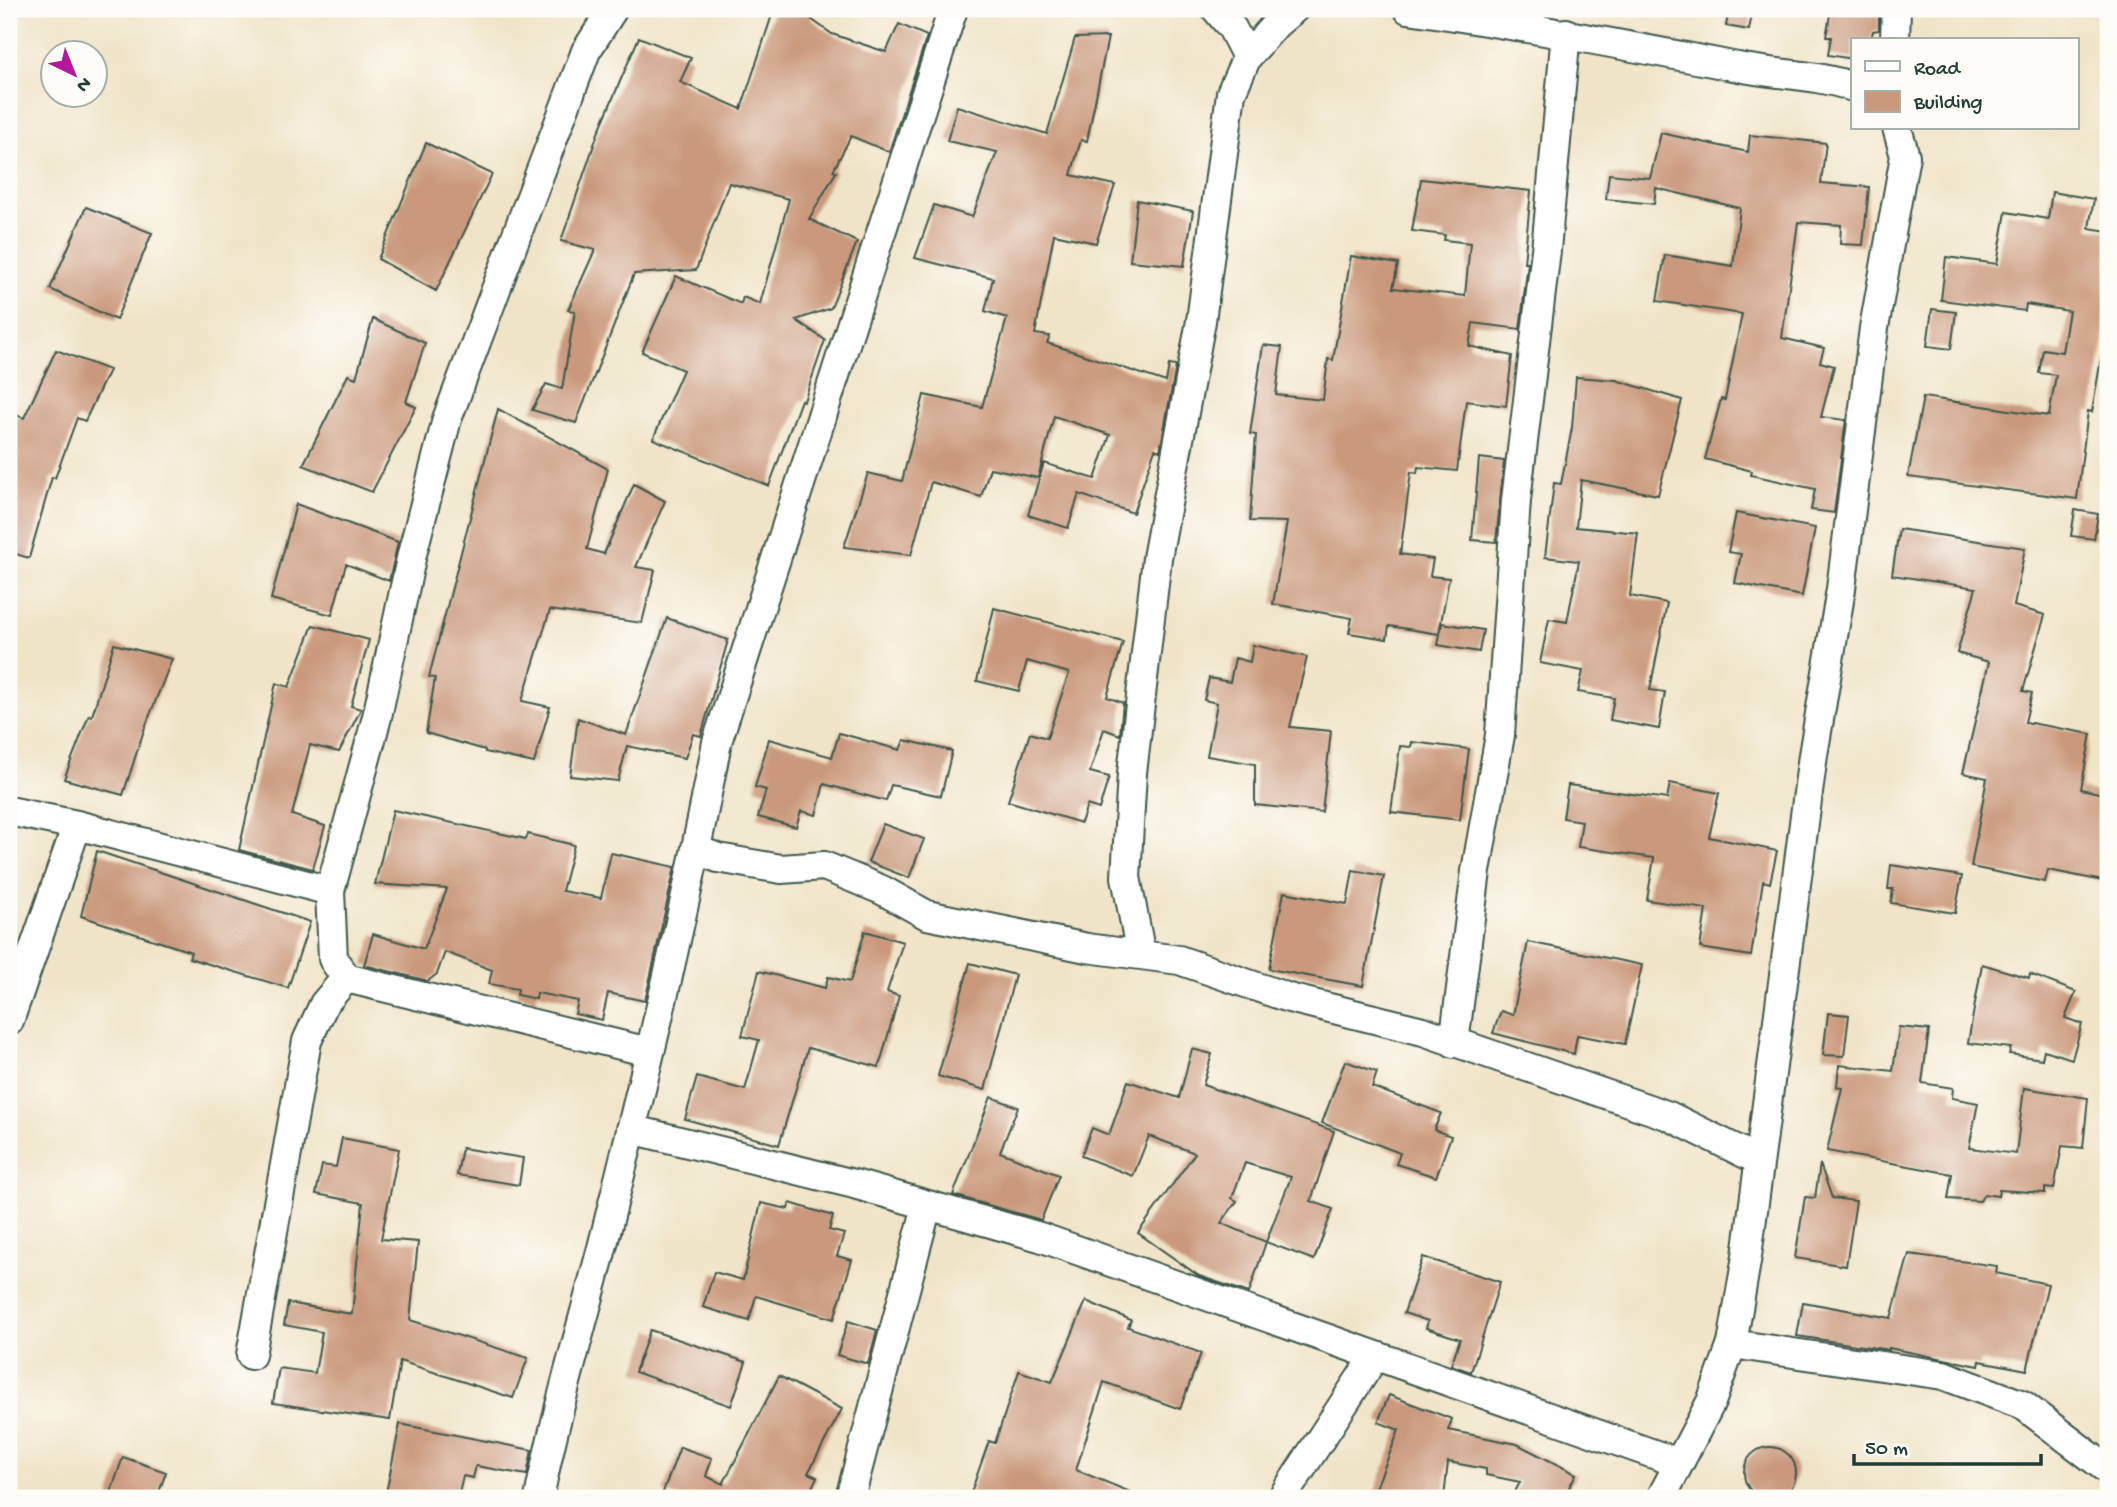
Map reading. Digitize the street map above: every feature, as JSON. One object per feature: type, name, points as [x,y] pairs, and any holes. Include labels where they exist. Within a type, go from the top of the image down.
[{"type":"street","points":[[613,9],[586,51],[447,419],[412,554],[377,717],[330,891],[333,959],[346,978],[649,1052]]},
{"type":"street","points":[[539,1498],[553,1426],[631,1129],[697,850],[717,742],[953,9]]},
{"type":"street","points":[[1216,9],[1232,28],[1247,57]]},
{"type":"street","points":[[1141,955],[1126,877],[1132,773],[1157,558],[1201,321],[1231,93],[1247,57],[1276,24],[1294,9]]},
{"type":"street","points":[[1409,9],[1566,33],[1744,68],[1829,79],[1851,86]]},
{"type":"street","points":[[1895,38],[1896,9]]},
{"type":"street","points":[[1454,1043],[1476,871],[1500,734],[1516,500],[1546,250],[1566,33]]},
{"type":"street","points":[[1661,1498],[1711,1402],[1732,1344],[1747,1256],[1813,755],[1841,589],[1874,328],[1905,156],[1897,130]]},
{"type":"street","points":[[9,811],[77,825],[330,891]]},
{"type":"street","points":[[9,1021],[77,825]]},
{"type":"street","points":[[697,850],[718,858],[781,869],[824,866],[882,890],[927,915],[1073,945],[1179,960],[1289,998],[1423,1031],[1669,1116],[1758,1160]]},
{"type":"street","points":[[251,1355],[307,1041],[324,1004],[346,978]]},
{"type":"street","points":[[631,1129],[854,1184],[1040,1237],[1679,1463]]},
{"type":"street","points":[[850,1498],[927,1206]]},
{"type":"street","points":[[1732,1344],[1943,1375],[2023,1405],[2108,1470]]},
{"type":"street","points":[[1282,1498],[1375,1356]]},
{"type":"building","points":[[774,9],[812,9],[811,19],[832,34],[886,52],[899,24],[927,36],[889,152],[851,136],[833,171],[836,172],[809,219],[857,242],[831,308],[796,320],[825,340],[804,401],[801,400],[769,486],[653,439],[683,370],[642,352],[676,276],[741,304],[743,297],[760,304],[789,199],[729,183],[696,270],[634,274],[576,423],[532,410],[546,384],[562,389],[575,311],[568,310],[595,250],[561,241],[598,133],[639,37],[691,58],[680,82],[741,109]]},
{"type":"building","points":[[1729,9],[1753,9],[1749,30],[1726,26]]},
{"type":"building","points":[[1831,9],[1879,11],[1879,30],[1873,31],[1871,38],[1851,38],[1851,59],[1828,55],[1831,37],[1826,37]]},
{"type":"building","points":[[1108,37],[1087,141],[1081,140],[1071,175],[1115,185],[1096,243],[1054,234],[1035,334],[1050,336],[1047,343],[1166,382],[1169,365],[1176,366],[1160,451],[1155,449],[1133,513],[1079,494],[1068,528],[1028,515],[1044,463],[1095,479],[1110,435],[1054,416],[1038,478],[990,468],[981,497],[931,482],[911,555],[844,547],[868,473],[902,481],[924,395],[982,407],[1007,318],[985,311],[993,278],[915,258],[934,205],[972,217],[997,152],[947,141],[957,106],[1047,134],[1075,38]]},
{"type":"building","points":[[1661,133],[1748,152],[1750,135],[1826,143],[1821,183],[1869,187],[1863,245],[1840,244],[1841,225],[1798,222],[1782,338],[1824,348],[1820,362],[1834,366],[1821,417],[1846,420],[1834,513],[1811,510],[1815,489],[1751,475],[1752,471],[1705,459],[1721,399],[1725,400],[1742,314],[1657,301],[1665,255],[1733,266],[1740,208],[1656,188],[1654,204],[1606,199],[1609,174],[1650,178]]},
{"type":"building","points":[[426,143],[492,174],[436,291],[378,259]]},
{"type":"building","points":[[1421,179],[1531,191],[1524,263],[1528,263],[1520,329],[1473,323],[1469,346],[1512,356],[1506,406],[1466,401],[1457,471],[1418,467],[1417,473],[1411,472],[1400,554],[1433,559],[1430,576],[1449,578],[1439,634],[1389,626],[1387,639],[1349,633],[1352,618],[1273,604],[1287,522],[1250,521],[1256,435],[1250,434],[1263,345],[1282,347],[1276,395],[1323,400],[1328,359],[1333,360],[1351,256],[1398,264],[1393,288],[1465,296],[1470,243],[1444,240],[1445,235],[1412,231]]},
{"type":"building","points":[[2052,192],[2094,199],[2089,228],[2108,231],[2108,317],[2092,412],[2088,411],[2077,499],[1908,477],[1923,397],[2049,416],[2056,375],[2039,373],[2043,349],[2062,352],[2069,311],[2026,304],[2025,311],[1941,300],[1946,257],[1997,264],[2006,212],[2048,219]]},
{"type":"building","points":[[1137,200],[1193,211],[1184,266],[1130,261]]},
{"type":"building","points":[[86,207],[152,233],[116,320],[50,289]]},
{"type":"building","points":[[1932,309],[1956,312],[1951,349],[1927,346]]},
{"type":"building","points":[[373,319],[425,343],[406,402],[416,407],[372,492],[303,465],[348,375],[356,378]]},
{"type":"building","points":[[56,350],[109,370],[85,421],[77,418],[55,478],[52,477],[29,558],[9,552],[9,412],[24,418]]},
{"type":"building","points":[[1576,377],[1616,380],[1682,400],[1658,495],[1581,480],[1576,527],[1638,533],[1630,596],[1667,603],[1650,690],[1665,692],[1659,729],[1610,720],[1614,698],[1578,692],[1583,671],[1540,663],[1549,619],[1567,622],[1579,561],[1545,557],[1554,483],[1561,484],[1572,428]]},
{"type":"building","points":[[498,409],[608,469],[587,549],[604,554],[634,484],[665,501],[636,567],[655,570],[642,623],[550,610],[522,701],[550,707],[534,763],[485,752],[426,733],[435,678],[429,677]]},
{"type":"building","points":[[1479,458],[1504,461],[1496,542],[1472,540]]},
{"type":"building","points":[[296,504],[398,542],[389,581],[346,564],[332,615],[271,599]]},
{"type":"building","points":[[2075,510],[2098,514],[2094,539],[2071,536]]},
{"type":"building","points":[[1736,513],[1815,528],[1802,596],[1735,583],[1741,554],[1728,552]]},
{"type":"building","points":[[1899,529],[2025,548],[2014,606],[2045,615],[2023,691],[2032,693],[2025,722],[2091,734],[2081,789],[2108,795],[2108,882],[2048,870],[2045,882],[1971,867],[1987,778],[1963,773],[1989,662],[1957,653],[1976,588],[1892,575]]},
{"type":"building","points":[[994,608],[1123,642],[1107,697],[1123,703],[1120,735],[1104,729],[1090,772],[1109,777],[1099,809],[1087,805],[1081,823],[1008,801],[1030,733],[1047,738],[1069,673],[1027,661],[1019,691],[977,681]]},
{"type":"building","points":[[667,618],[728,640],[701,736],[693,734],[685,758],[627,746],[618,781],[570,776],[578,718],[626,735]]},
{"type":"building","points":[[1442,623],[1483,630],[1479,652],[1438,645]]},
{"type":"building","points":[[313,625],[369,640],[351,706],[361,709],[339,752],[310,745],[292,815],[325,826],[313,869],[239,850],[276,683],[289,687]]},
{"type":"building","points":[[114,644],[172,659],[144,730],[123,795],[64,779],[89,715],[92,716]]},
{"type":"building","points":[[1253,645],[1307,657],[1290,727],[1331,731],[1322,812],[1255,805],[1255,764],[1207,756],[1217,703],[1204,700],[1209,678],[1230,682],[1235,658],[1250,662]]},
{"type":"building","points":[[839,733],[900,750],[904,740],[952,751],[941,796],[891,785],[886,801],[824,784],[816,815],[801,811],[796,827],[758,817],[766,790],[755,787],[769,739],[832,757]]},
{"type":"building","points":[[1412,742],[1469,749],[1460,820],[1391,812],[1400,746],[1411,747]]},
{"type":"building","points":[[1670,783],[1719,793],[1709,837],[1777,851],[1770,883],[1763,881],[1751,956],[1700,948],[1706,909],[1647,900],[1654,858],[1578,847],[1582,821],[1563,818],[1568,785],[1667,799]]},
{"type":"building","points":[[393,810],[526,839],[528,834],[574,845],[562,891],[601,898],[611,853],[675,867],[645,1001],[608,993],[602,1020],[575,1014],[578,1001],[537,993],[536,999],[517,995],[518,989],[489,984],[492,970],[445,952],[437,974],[428,981],[364,965],[373,934],[424,949],[447,889],[375,884]]},
{"type":"building","points":[[883,824],[924,839],[909,878],[868,862]]},
{"type":"building","points":[[97,851],[310,922],[288,988],[189,958],[191,952],[81,916]]},
{"type":"building","points":[[1891,865],[1962,876],[1955,913],[1891,903],[1893,889],[1888,889]]},
{"type":"building","points":[[1353,870],[1384,876],[1363,986],[1269,969],[1284,892],[1347,904]]},
{"type":"building","points":[[865,931],[903,942],[887,992],[899,996],[879,1067],[808,1048],[779,1145],[685,1119],[697,1077],[745,1090],[759,1040],[742,1036],[759,971],[825,988],[828,977],[850,982]]},
{"type":"building","points":[[1528,942],[1642,965],[1625,1044],[1577,1035],[1574,1054],[1493,1033],[1501,1011],[1513,1015]]},
{"type":"building","points":[[970,963],[1015,975],[985,1090],[938,1076]]},
{"type":"building","points":[[1982,964],[2029,978],[2030,974],[2076,992],[2065,1018],[2082,1024],[2072,1059],[2044,1050],[2042,1059],[2009,1054],[2011,1048],[1968,1043]]},
{"type":"building","points":[[1828,1013],[1849,1015],[1844,1056],[1823,1055]]},
{"type":"building","points":[[1899,1027],[1929,1030],[1922,1083],[1953,1088],[1952,1098],[1978,1103],[1969,1148],[2016,1154],[2024,1088],[2088,1098],[2083,1148],[2062,1146],[2054,1189],[2045,1188],[2045,1193],[1999,1190],[1998,1196],[1984,1194],[1980,1201],[1948,1199],[1952,1174],[1827,1151],[1842,1088],[1837,1087],[1839,1065],[1893,1071]]},
{"type":"building","points":[[1192,1049],[1212,1054],[1203,1085],[1334,1131],[1311,1201],[1333,1209],[1314,1260],[1266,1242],[1249,1293],[1199,1276],[1138,1233],[1195,1153],[1149,1136],[1133,1176],[1081,1156],[1092,1128],[1109,1135],[1128,1081],[1179,1098]],"holes":[[[1245,1163],[1291,1177],[1266,1242],[1221,1223],[1237,1201],[1232,1198]]]},
{"type":"building","points":[[1345,1061],[1377,1072],[1372,1087],[1441,1113],[1434,1130],[1451,1136],[1436,1177],[1396,1164],[1400,1153],[1322,1123]]},
{"type":"building","points":[[991,1097],[1018,1107],[1000,1152],[1059,1175],[1041,1220],[953,1195]]},
{"type":"building","points":[[342,1138],[399,1149],[381,1239],[418,1242],[410,1320],[528,1358],[513,1398],[400,1361],[390,1420],[273,1403],[279,1368],[315,1373],[322,1332],[284,1325],[288,1303],[352,1314],[363,1203],[316,1194],[322,1165],[336,1167]]},
{"type":"building","points":[[462,1148],[523,1158],[519,1185],[457,1175]]},
{"type":"building","points":[[1820,1164],[1832,1198],[1856,1201],[1846,1266],[1795,1258],[1805,1197],[1815,1198]]},
{"type":"building","points":[[761,1203],[788,1209],[790,1203],[833,1216],[829,1230],[844,1234],[837,1256],[852,1260],[834,1319],[756,1296],[749,1321],[703,1307],[714,1272],[743,1280]]},
{"type":"building","points":[[1909,1254],[1997,1266],[1996,1273],[2048,1284],[2027,1370],[1980,1361],[1979,1366],[1889,1348],[1797,1336],[1803,1302],[1891,1318]]},
{"type":"building","points":[[1423,1257],[1500,1282],[1471,1372],[1451,1365],[1460,1339],[1426,1328],[1428,1321],[1404,1313]]},
{"type":"building","points":[[1086,1301],[1131,1320],[1128,1327],[1201,1353],[1180,1409],[1104,1382],[1076,1470],[1145,1498],[969,1498],[989,1441],[995,1443],[1019,1371],[1052,1382]]},
{"type":"building","points":[[848,1321],[877,1330],[868,1364],[837,1355]]},
{"type":"building","points":[[650,1330],[746,1362],[731,1406],[635,1372]]},
{"type":"building","points":[[779,1376],[842,1409],[808,1473],[817,1477],[807,1498],[680,1498],[663,1492],[680,1447],[712,1458],[706,1476],[723,1484]]},
{"type":"building","points":[[1389,1395],[1452,1419],[1448,1430],[1517,1444],[1576,1474],[1564,1498],[1512,1498],[1520,1482],[1486,1475],[1486,1469],[1448,1462],[1444,1498],[1372,1498],[1399,1430],[1378,1422]]},
{"type":"building","points":[[400,1424],[532,1450],[527,1475],[476,1466],[473,1478],[463,1476],[459,1493],[443,1490],[441,1498],[385,1498]]},
{"type":"building","points":[[1770,1447],[1780,1449],[1788,1455],[1794,1463],[1794,1483],[1788,1491],[1780,1497],[1770,1499],[1760,1497],[1752,1491],[1746,1483],[1744,1473],[1746,1463],[1752,1455],[1760,1449]]},
{"type":"building","points":[[123,1457],[166,1472],[157,1498],[109,1498]]}]
